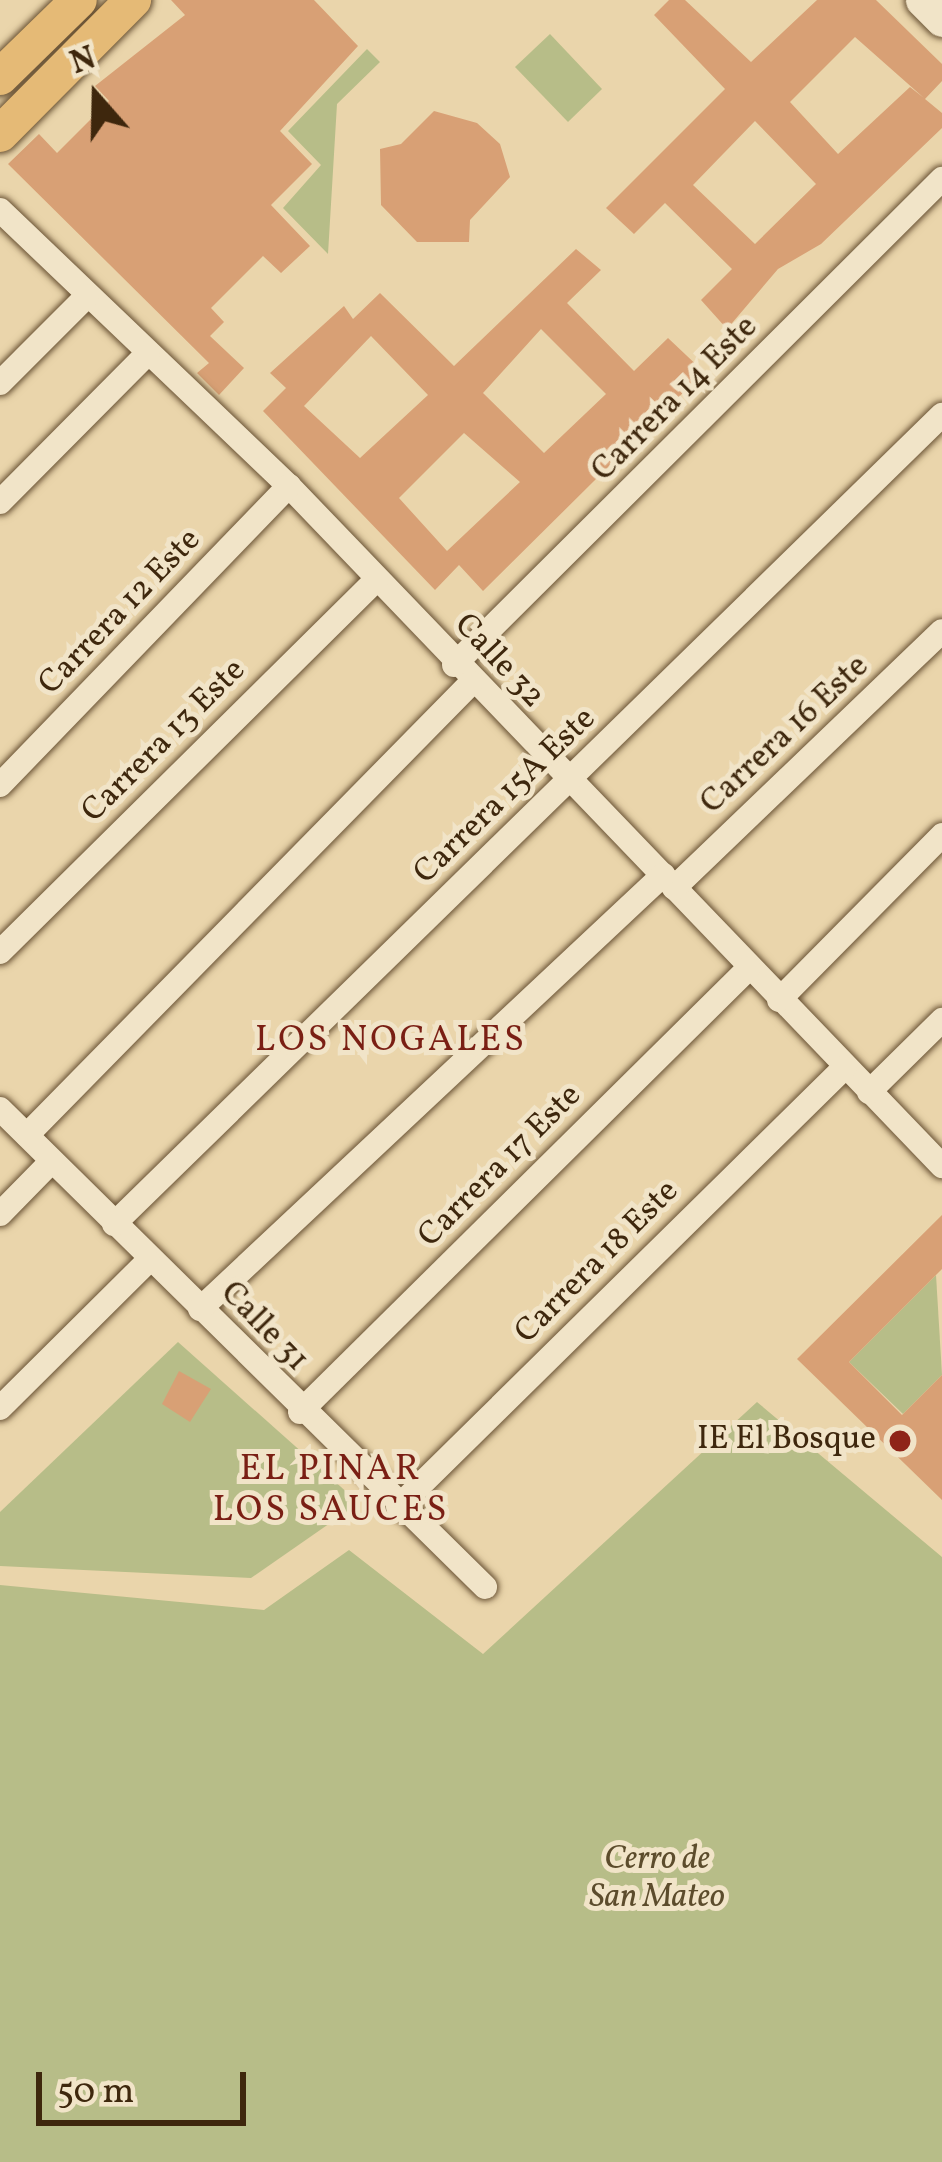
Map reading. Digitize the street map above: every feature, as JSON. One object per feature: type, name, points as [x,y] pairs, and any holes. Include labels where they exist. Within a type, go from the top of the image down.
[{"type":"main road","points":[[0,77],[79,0]]},
{"type":"main road","points":[[0,134],[133,0]]},
{"type":"street","points":[[922,0],[942,20]]},
{"type":"street","name":"Carrera 14 Este","points":[[27,1135],[462,674],[942,179]]},
{"type":"street","name":"Calle 32","points":[[0,210],[290,486],[462,674],[942,1166]]},
{"type":"street","points":[[0,383],[87,296]]},
{"type":"street","points":[[0,502],[148,353]]},
{"type":"street","name":"Carrera 15A Este","points":[[114,1224],[942,415]]},
{"type":"street","name":"Carrera 12 Este","points":[[0,785],[290,486]]},
{"type":"street","name":"Carrera 13 Este","points":[[0,952],[377,579]]},
{"type":"street","name":"Carrera 16 Este","points":[[200,1310],[942,631]]},
{"type":"street","points":[[779,1000],[942,835]]},
{"type":"street","name":"Carrera 17 Este","points":[[300,1412],[749,968]]},
{"type":"street","points":[[869,1092],[942,1020]]},
{"type":"street","name":"Carrera 18 Este","points":[[398,1507],[844,1067]]},
{"type":"street","name":"Calle 31","points":[[0,1109],[300,1412],[485,1587]]},
{"type":"street","points":[[0,1214],[51,1162]]},
{"type":"street","points":[[0,1408],[148,1261]]},
{"type":"green space","points":[[550,34],[602,89],[568,122],[515,67]]},
{"type":"green space","points":[[367,49],[380,62],[337,104],[328,254],[283,208],[321,165],[288,131]]},
{"type":"green space","points":[[936,1275],[942,1375],[903,1414],[849,1362]]},
{"type":"green space","points":[[178,1342],[359,1503],[251,1578],[0,1566],[0,1512]]},
{"type":"green space","name":"Cerro de San Mateo","points":[[757,1402],[942,1557],[942,2162],[0,2162],[0,1585],[264,1610],[349,1550],[483,1654]]},
{"type":"building","points":[[171,0],[314,0],[358,46],[280,131],[312,164],[271,205],[310,246],[281,273],[263,256],[211,308],[224,322],[210,336],[244,368],[219,395],[197,373],[209,363],[8,164],[39,134],[57,153],[109,101],[95,86],[185,15]]},
{"type":"building","points":[[669,0],[685,0],[751,62],[817,0],[876,0],[942,64],[942,81],[925,99],[942,113],[942,128],[821,244],[778,269],[727,329],[701,300],[732,269],[665,203],[634,234],[606,208],[725,89],[654,15]],"holes":[[[855,37],[924,98],[910,87],[838,154],[790,102]],[[755,121],[816,184],[755,244],[693,185]]]},
{"type":"building","points":[[434,111],[477,123],[500,144],[510,177],[470,220],[469,242],[417,242],[381,205],[380,149],[401,144]]},
{"type":"building","points":[[576,249],[601,270],[567,303],[634,371],[668,338],[704,372],[483,591],[459,565],[435,590],[263,411],[286,388],[270,373],[344,306],[353,319],[380,293],[454,366]],"holes":[[[541,329],[606,394],[544,453],[483,393]],[[371,336],[428,395],[360,458],[304,406]],[[464,433],[520,482],[447,551],[399,498]]]},
{"type":"building","points":[[942,1215],[942,1269],[849,1362],[902,1415],[942,1375],[942,1500],[797,1359]]},
{"type":"building","points":[[179,1371],[211,1389],[190,1422],[162,1404]]},
{"type":"place","name":"IE El Bosque","points":[[900,1441]]},
{"type":"district","name":"LOS NOGALES","points":[[391,1042]]},
{"type":"district","name":"EL PINAR LOS SAUCES","points":[[331,1490]]}]
